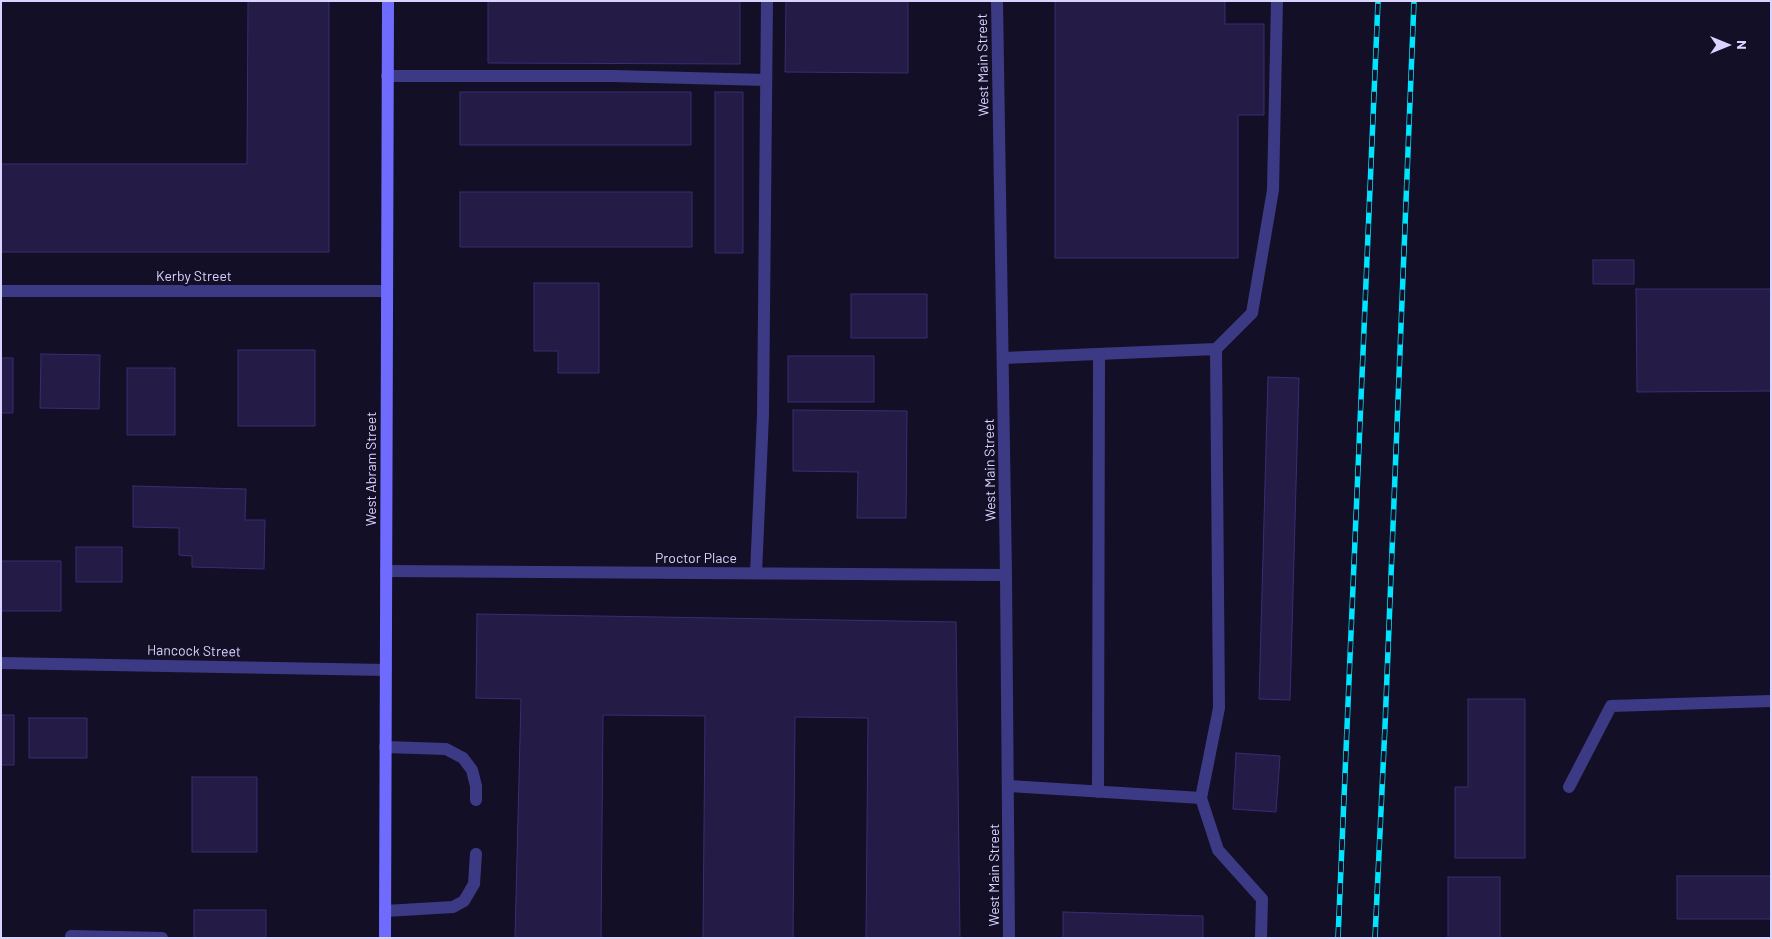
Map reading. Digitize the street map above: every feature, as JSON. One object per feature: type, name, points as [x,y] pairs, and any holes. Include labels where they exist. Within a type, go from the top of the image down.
[{"type":"main road","name":"West Abram Street","points":[[385,938],[388,1]]},
{"type":"street","points":[[756,573],[763,414],[767,1]]},
{"type":"street","name":"West Main Street","points":[[997,1],[1010,938]]},
{"type":"street","points":[[1003,358],[1216,349],[1252,313],[1273,190],[1277,1]]},
{"type":"street","points":[[387,76],[613,76],[766,80]]},
{"type":"street","name":"Kerby Street","points":[[1,291],[387,291]]},
{"type":"street","points":[[1216,349],[1219,708],[1201,798],[1218,850],[1262,899],[1261,938]]},
{"type":"street","points":[[1098,792],[1100,354]]},
{"type":"street","name":"Proctor Place","points":[[386,571],[1006,575]]},
{"type":"street","name":"Hancock Street","points":[[1,663],[386,670]]},
{"type":"street","points":[[1569,787],[1611,706],[1771,701]]},
{"type":"street","points":[[385,747],[446,748],[463,758],[472,770],[476,786],[476,800]]},
{"type":"street","points":[[1009,786],[1201,798]]},
{"type":"street","points":[[385,911],[453,907],[464,900],[474,884],[476,854]]},
{"type":"street","points":[[71,936],[162,938]]},
{"type":"building","points":[[248,1],[329,1],[329,252],[1,252],[1,164],[247,164]]},
{"type":"building","points":[[488,1],[740,1],[740,64],[488,63]]},
{"type":"building","points":[[786,1],[908,1],[908,73],[785,72]]},
{"type":"building","points":[[1055,1],[1225,1],[1225,24],[1264,24],[1264,115],[1238,115],[1238,258],[1055,258]]},
{"type":"building","points":[[460,92],[691,92],[691,145],[460,145]]},
{"type":"building","points":[[715,92],[743,92],[743,253],[715,253]]},
{"type":"building","points":[[460,192],[692,192],[692,247],[460,247]]},
{"type":"building","points":[[1593,260],[1634,260],[1634,284],[1593,284]]},
{"type":"building","points":[[534,283],[599,283],[599,373],[558,373],[558,351],[534,351]]},
{"type":"building","points":[[1636,289],[1771,289],[1771,391],[1637,392]]},
{"type":"building","points":[[851,294],[927,294],[927,338],[851,338]]},
{"type":"building","points":[[238,350],[315,350],[315,426],[238,426]]},
{"type":"building","points":[[41,354],[100,355],[99,409],[40,408]]},
{"type":"building","points":[[788,356],[874,356],[874,402],[788,402]]},
{"type":"building","points":[[1,358],[13,358],[13,413],[1,413]]},
{"type":"building","points":[[127,368],[175,368],[175,435],[127,435]]},
{"type":"building","points":[[1268,377],[1299,378],[1290,700],[1259,699]]},
{"type":"building","points":[[793,410],[907,411],[906,518],[857,518],[858,472],[793,471]]},
{"type":"building","points":[[133,486],[246,489],[245,520],[265,520],[264,569],[192,567],[192,556],[179,555],[179,528],[133,527]]},
{"type":"building","points":[[76,547],[122,547],[122,582],[76,582]]},
{"type":"building","points":[[1,561],[61,561],[61,611],[1,611]]},
{"type":"building","points":[[477,614],[956,622],[960,938],[866,938],[868,718],[795,717],[793,938],[703,938],[705,716],[603,715],[601,938],[515,938],[521,699],[476,698]]},
{"type":"building","points":[[1468,699],[1525,699],[1525,858],[1455,858],[1455,787],[1468,787]]},
{"type":"building","points":[[1,715],[14,715],[14,765],[1,765]]},
{"type":"building","points":[[29,718],[87,718],[87,758],[29,758]]},
{"type":"building","points":[[1236,753],[1280,756],[1276,812],[1233,809]]},
{"type":"building","points":[[192,777],[257,777],[257,852],[192,852]]},
{"type":"building","points":[[1677,876],[1771,876],[1771,919],[1677,919]]},
{"type":"building","points":[[1448,877],[1500,877],[1500,938],[1448,938]]},
{"type":"building","points":[[194,910],[266,910],[266,938],[194,938]]},
{"type":"building","points":[[1063,912],[1203,916],[1203,938],[1063,938]]},
{"type":"railway","points":[[1338,938],[1378,1]]},
{"type":"railway","points":[[1375,938],[1414,1]]}]
